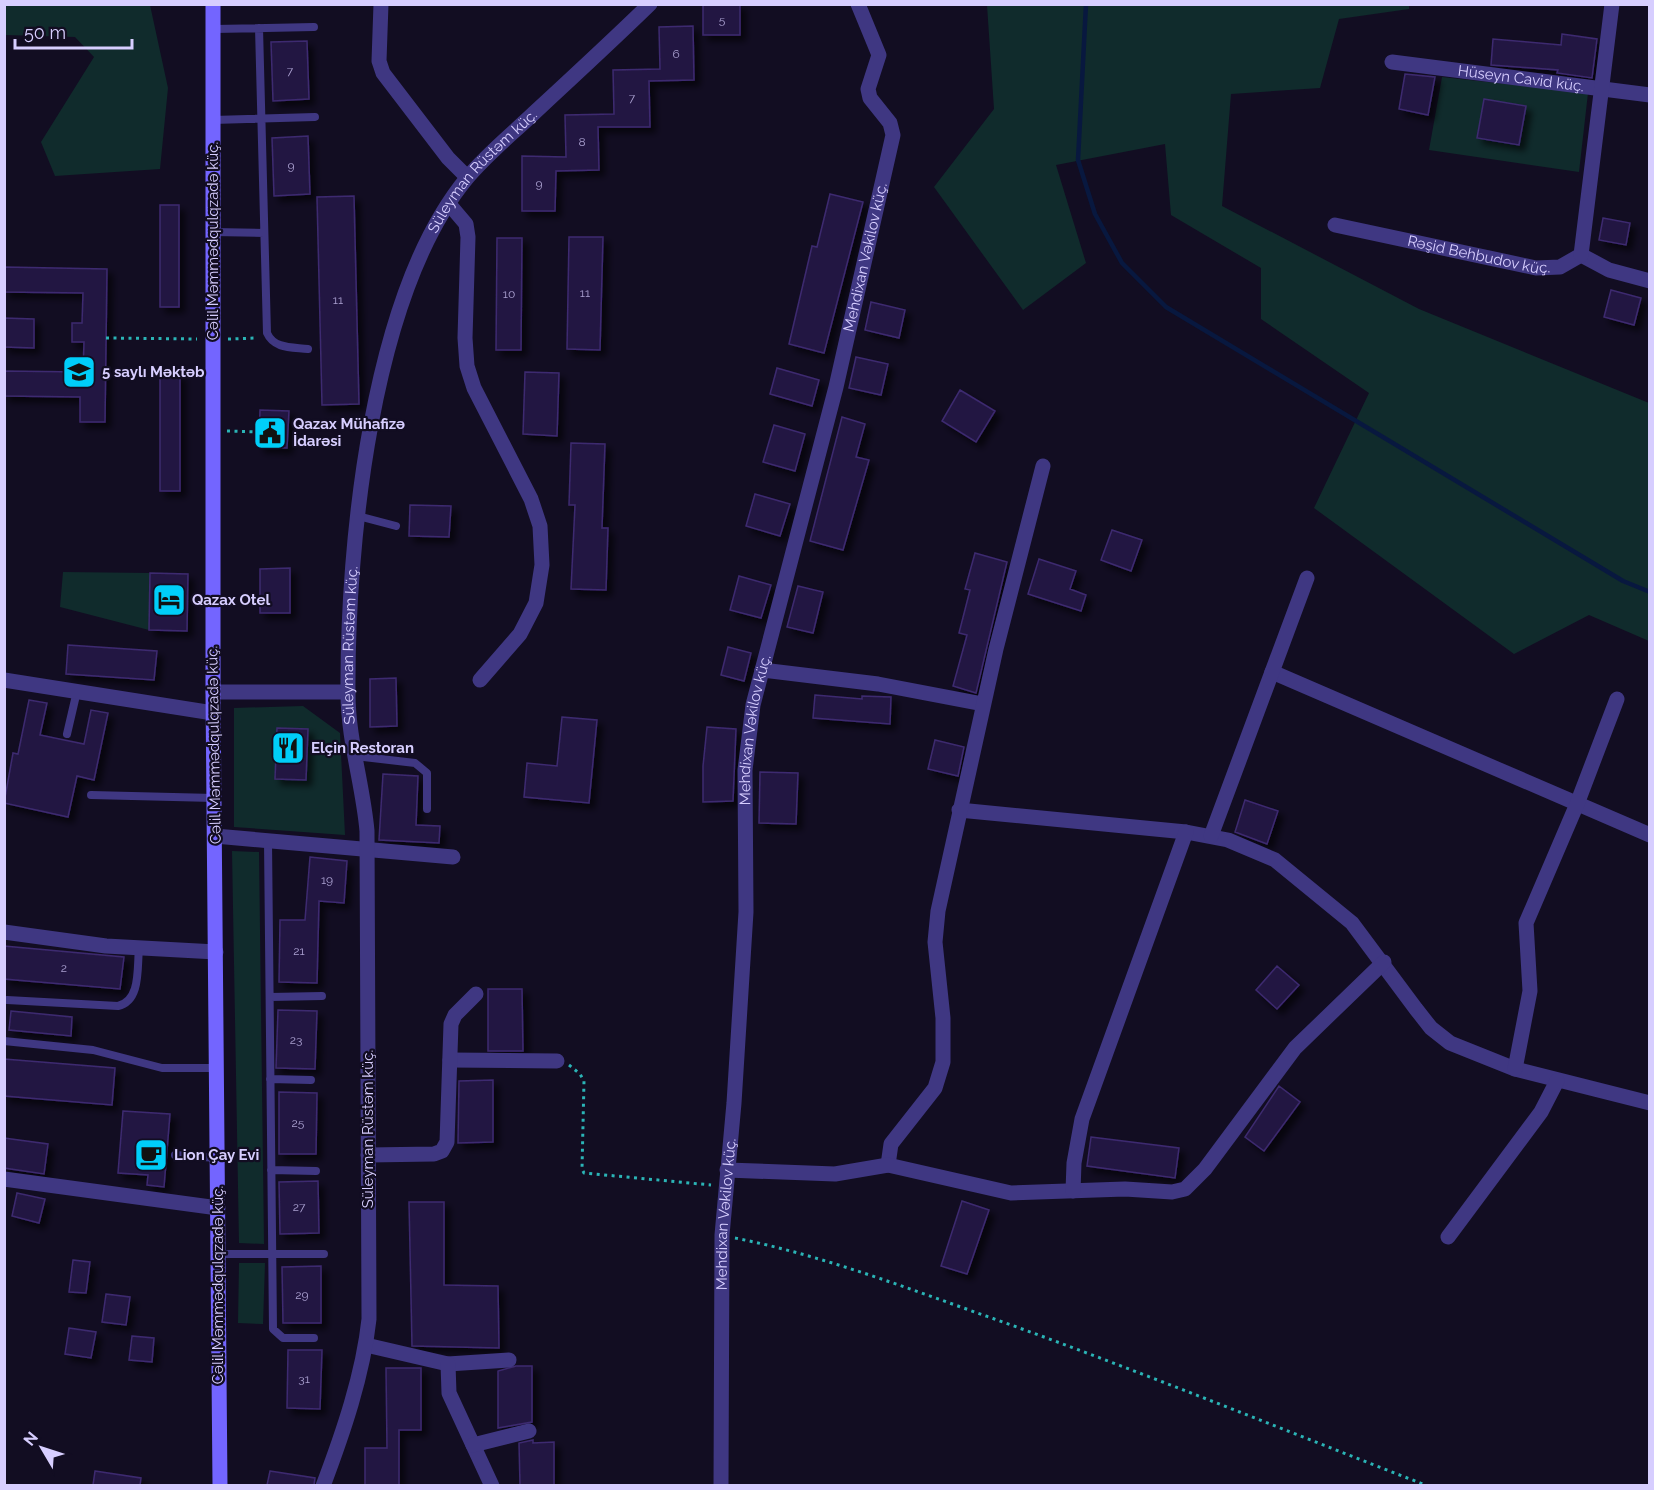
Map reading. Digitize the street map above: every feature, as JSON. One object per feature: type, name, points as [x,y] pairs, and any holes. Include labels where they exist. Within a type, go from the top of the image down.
[{"type":"street","name":"Cəlil Məmmədqulqzadə küç.","points":[[213,4],[213,713],[220,1485]]},
{"type":"street","points":[[381,4],[379,61],[383,73],[448,158],[468,177]]},
{"type":"street","name":"Süleyman Rüstəm küç.","points":[[323,1485],[335,1453],[366,1345],[369,1319],[367,849],[364,799],[355,756],[348,693],[358,516],[379,381],[402,305],[429,235],[448,204],[468,177],[651,4]]},
{"type":"street","name":"Mehdixan Vəkilov küç.","points":[[721,1485],[722,1235],[746,912],[745,770],[753,705],[836,387],[893,135],[890,123],[870,99],[868,89],[879,55],[858,4]]},
{"type":"street","points":[[1612,4],[1581,255],[1610,270],[1650,281]]},
{"type":"street","name":"Hüseyn Cavid küç.","points":[[1392,62],[1650,95]]},
{"type":"street","points":[[448,204],[466,224],[468,237],[465,338],[467,366],[474,388],[531,499],[540,525],[542,565],[536,603],[520,634],[480,680]]},
{"type":"street","name":"Rəşid Behbudov küç.","points":[[1335,225],[1536,268],[1560,267],[1581,255]]},
{"type":"street","points":[[888,1165],[891,1144],[935,1088],[943,1062],[942,1018],[935,942],[938,911],[983,704],[1043,466]]},
{"type":"street","points":[[1211,836],[1307,578]]},
{"type":"street","points":[[762,670],[878,684],[983,704]]},
{"type":"street","points":[[1272,672],[1650,835]]},
{"type":"street","points":[[4,680],[213,713]]},
{"type":"street","points":[[213,692],[348,693]]},
{"type":"street","points":[[1515,1069],[1530,991],[1526,923],[1577,804],[1617,699]]},
{"type":"street","points":[[959,810],[1186,832],[1211,836],[1275,860],[1352,923],[1384,962],[1416,1010],[1444,1038],[1476,1055],[1515,1069],[1650,1103]]},
{"type":"street","points":[[1073,1191],[1075,1153],[1082,1119],[1186,832]]},
{"type":"street","points":[[215,836],[453,857]]},
{"type":"street","points":[[4,932],[62,942],[216,952]]},
{"type":"street","points":[[727,1170],[835,1174],[888,1165],[1011,1193],[1125,1189],[1172,1192],[1185,1189],[1205,1169],[1295,1048],[1384,962]]},
{"type":"street","points":[[368,1155],[434,1154],[442,1151],[447,1142],[451,1024],[455,1015],[476,994]]},
{"type":"street","points":[[450,1060],[556,1061]]},
{"type":"street","points":[[1448,1237],[1541,1112],[1557,1081]]},
{"type":"street","points":[[4,1179],[218,1208]]},
{"type":"street","points":[[366,1345],[448,1364],[509,1360]]},
{"type":"street","points":[[448,1364],[449,1393],[492,1485]]},
{"type":"street","points":[[473,1445],[529,1431]]},
{"type":"lane","points":[[214,29],[314,27]]},
{"type":"lane","points":[[259,28],[267,333],[271,341],[278,346],[308,349]]},
{"type":"lane","points":[[213,120],[315,117]]},
{"type":"lane","points":[[213,232],[264,233]]},
{"type":"lane","points":[[358,516],[396,526]]},
{"type":"lane","points":[[67,734],[77,691]]},
{"type":"lane","points":[[355,756],[415,762],[422,767],[428,773],[426,809]]},
{"type":"lane","points":[[91,795],[214,798]]},
{"type":"lane","points":[[268,841],[273,1329],[283,1338],[315,1338]]},
{"type":"lane","points":[[7,1000],[118,1006],[127,1004],[133,998],[139,948]]},
{"type":"lane","points":[[270,997],[322,996]]},
{"type":"lane","points":[[4,1041],[93,1050],[162,1068],[217,1068]]},
{"type":"lane","points":[[270,1079],[311,1080]]},
{"type":"lane","points":[[175,1155],[217,1158]]},
{"type":"lane","points":[[271,1170],[316,1171]]},
{"type":"lane","points":[[218,1254],[324,1254]]},
{"type":"path","points":[[106,338],[252,339],[267,333]]},
{"type":"path","points":[[213,431],[260,432]]},
{"type":"path","points":[[556,1061],[570,1066],[584,1081],[582,1168],[584,1173],[725,1186]]},
{"type":"path","points":[[722,1235],[772,1245],[877,1277],[1036,1334],[1428,1485]]},
{"type":"green space","points":[[5,4],[150,5],[168,88],[160,169],[55,176],[41,142],[94,57],[75,37],[5,35]]},
{"type":"green space","points":[[987,5],[1409,5],[1409,9],[1339,19],[1320,88],[1231,94],[1222,206],[1419,309],[1649,403],[1649,641],[1589,615],[1514,654],[1314,508],[1369,393],[1261,319],[1261,268],[1171,215],[1165,144],[1056,165],[1086,263],[1023,310],[934,187],[994,109]]},
{"type":"green space","points":[[1442,77],[1588,93],[1579,172],[1429,150]]},
{"type":"green space","points":[[63,572],[150,573],[149,630],[60,607]]},
{"type":"green space","points":[[303,706],[340,733],[345,835],[234,827],[234,708]]},
{"type":"green space","points":[[232,851],[259,852],[264,1244],[239,1243]]},
{"type":"green space","points":[[239,1263],[265,1263],[263,1324],[238,1323]]},
{"type":"building","points":[[703,4],[740,4],[740,35],[703,35]]},
{"type":"building","points":[[693,26],[694,80],[649,81],[650,127],[598,127],[599,170],[556,171],[555,211],[522,211],[522,156],[566,157],[565,115],[614,114],[613,70],[660,69],[659,27]]},
{"type":"building","points":[[1562,34],[1597,39],[1592,78],[1557,73],[1558,70],[1491,65],[1493,39],[1561,45]]},
{"type":"building","points":[[307,41],[309,99],[273,101],[271,42]]},
{"type":"building","points":[[1405,74],[1435,77],[1428,115],[1399,109]]},
{"type":"building","points":[[1484,99],[1526,106],[1519,145],[1477,138]]},
{"type":"building","points":[[308,136],[310,194],[274,196],[272,138]]},
{"type":"building","points":[[830,194],[863,202],[824,353],[789,344],[812,246],[817,247]]},
{"type":"building","points":[[354,196],[359,404],[322,405],[317,197]]},
{"type":"building","points":[[160,205],[179,205],[179,307],[160,307]]},
{"type":"building","points":[[1603,218],[1630,223],[1626,245],[1599,240]]},
{"type":"building","points":[[569,237],[603,237],[600,350],[567,349]]},
{"type":"building","points":[[497,238],[522,238],[521,350],[496,350]]},
{"type":"building","points":[[4,267],[107,269],[105,422],[80,422],[80,397],[4,396],[4,371],[83,372],[84,342],[72,342],[72,323],[82,323],[83,293],[4,292]]},
{"type":"building","points":[[1611,290],[1641,298],[1634,325],[1604,317]]},
{"type":"building","points":[[871,302],[905,310],[899,338],[865,330]]},
{"type":"building","points":[[4,318],[34,319],[34,348],[4,347]]},
{"type":"building","points":[[856,357],[888,364],[881,395],[849,388]]},
{"type":"building","points":[[777,368],[819,380],[812,406],[770,394]]},
{"type":"building","points":[[525,372],[559,373],[557,436],[523,434]]},
{"type":"building","points":[[160,374],[180,374],[180,491],[160,491]]},
{"type":"building","points":[[960,390],[995,411],[976,442],[942,421]]},
{"type":"building","points":[[260,410],[289,411],[287,448],[259,447]]},
{"type":"building","points":[[842,417],[865,424],[856,457],[869,460],[843,550],[810,541]]},
{"type":"building","points":[[774,425],[805,434],[795,471],[763,462]]},
{"type":"building","points":[[571,443],[605,444],[602,528],[608,528],[606,590],[571,589],[575,505],[569,505]]},
{"type":"building","points":[[755,494],[790,504],[780,536],[746,526]]},
{"type":"building","points":[[410,505],[451,506],[449,537],[409,536]]},
{"type":"building","points":[[1112,530],[1142,540],[1131,571],[1101,560]]},
{"type":"building","points":[[975,553],[1007,562],[976,693],[953,686],[967,635],[959,633],[970,590],[965,589]]},
{"type":"building","points":[[1039,559],[1076,571],[1070,589],[1086,595],[1081,611],[1028,594]]},
{"type":"building","points":[[290,568],[290,613],[260,613],[260,569]]},
{"type":"building","points":[[150,573],[188,574],[187,631],[149,630]]},
{"type":"building","points":[[739,576],[771,585],[761,618],[730,610]]},
{"type":"building","points":[[798,586],[823,592],[813,633],[787,627]]},
{"type":"building","points":[[68,645],[157,651],[154,680],[66,674]]},
{"type":"building","points":[[728,647],[751,653],[744,681],[721,675]]},
{"type":"building","points":[[396,678],[397,726],[370,727],[370,679]]},
{"type":"building","points":[[815,695],[862,699],[862,696],[891,697],[890,724],[813,718]]},
{"type":"building","points":[[29,700],[47,703],[40,735],[84,744],[91,710],[108,713],[94,780],[77,776],[68,817],[4,803],[13,753],[18,754]]},
{"type":"building","points":[[562,717],[597,720],[589,803],[524,797],[527,763],[557,766]]},
{"type":"building","points":[[707,727],[736,729],[733,801],[703,802],[703,766]]},
{"type":"building","points":[[277,728],[308,729],[306,780],[275,779]]},
{"type":"building","points":[[935,740],[964,747],[958,776],[928,769]]},
{"type":"building","points":[[760,772],[798,773],[796,824],[759,823]]},
{"type":"building","points":[[383,774],[418,776],[416,825],[440,826],[439,843],[379,840]]},
{"type":"building","points":[[1245,800],[1278,811],[1267,844],[1235,832]]},
{"type":"building","points":[[310,857],[347,861],[344,903],[319,901],[317,983],[279,982],[280,920],[305,920]]},
{"type":"building","points":[[4,946],[124,957],[120,989],[4,979]]},
{"type":"building","points":[[1277,966],[1299,985],[1277,1009],[1256,990]]},
{"type":"building","points":[[488,989],[522,989],[523,1051],[488,1051]]},
{"type":"building","points":[[278,1010],[317,1011],[315,1069],[276,1068]]},
{"type":"building","points":[[11,1011],[72,1017],[71,1036],[9,1030]]},
{"type":"building","points":[[4,1059],[115,1068],[112,1105],[4,1096]]},
{"type":"building","points":[[493,1080],[493,1142],[458,1143],[459,1081]]},
{"type":"building","points":[[1279,1086],[1300,1102],[1264,1151],[1245,1137]]},
{"type":"building","points":[[279,1092],[317,1093],[316,1154],[279,1154]]},
{"type":"building","points":[[123,1111],[170,1114],[164,1187],[147,1185],[148,1175],[118,1173]]},
{"type":"building","points":[[1091,1137],[1179,1148],[1175,1178],[1087,1166]]},
{"type":"building","points":[[4,1138],[48,1144],[44,1174],[4,1168]]},
{"type":"building","points":[[318,1181],[319,1233],[280,1234],[279,1182]]},
{"type":"building","points":[[17,1193],[45,1199],[39,1223],[12,1216]]},
{"type":"building","points":[[962,1201],[989,1210],[967,1274],[941,1266]]},
{"type":"building","points":[[409,1202],[444,1202],[444,1285],[498,1286],[499,1348],[412,1346]]},
{"type":"building","points":[[73,1260],[90,1262],[86,1293],[69,1292]]},
{"type":"building","points":[[321,1266],[321,1323],[283,1323],[282,1267]]},
{"type":"building","points":[[106,1294],[130,1297],[126,1325],[102,1322]]},
{"type":"building","points":[[69,1328],[96,1332],[91,1358],[65,1354]]},
{"type":"building","points":[[132,1336],[154,1338],[152,1362],[129,1360]]},
{"type":"building","points":[[288,1350],[322,1350],[320,1409],[287,1408]]},
{"type":"building","points":[[516,1366],[532,1366],[532,1422],[498,1428],[498,1371]]},
{"type":"building","points":[[386,1368],[421,1368],[421,1430],[399,1430],[399,1485],[365,1485],[365,1448],[387,1448]]},
{"type":"building","points":[[533,1440],[533,1443],[554,1442],[554,1485],[520,1485],[519,1443]]},
{"type":"building","points":[[95,1471],[141,1478],[140,1485],[93,1485]]},
{"type":"building","points":[[270,1471],[315,1478],[314,1485],[267,1485]]},
{"type":"waterway","points":[[1086,4],[1078,160],[1095,214],[1122,263],[1166,307],[1623,581],[1650,592]]},
{"type":"place","name":"5 saylı Məktəb","points":[[79,372]]},
{"type":"place","name":"Qazax Mühafizə İdarəsi","points":[[270,433]]},
{"type":"place","name":"Qazax Otel","points":[[169,600]]},
{"type":"place","name":"Elçin Restoran","points":[[288,748]]},
{"type":"place","name":"Lion Çay Evi","points":[[151,1155]]}]
